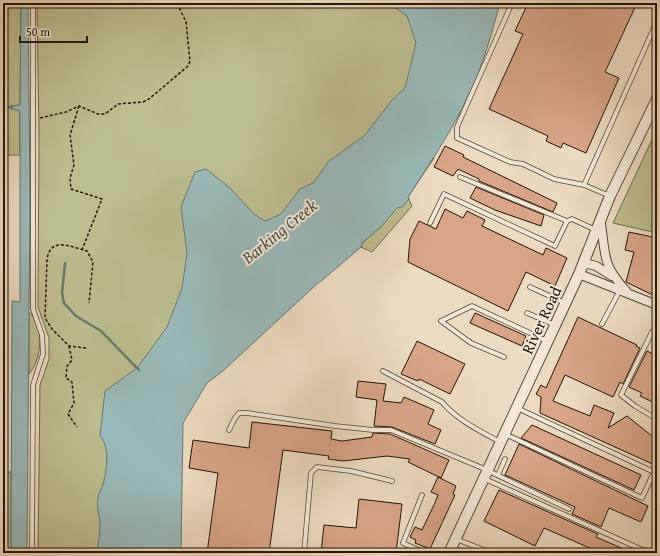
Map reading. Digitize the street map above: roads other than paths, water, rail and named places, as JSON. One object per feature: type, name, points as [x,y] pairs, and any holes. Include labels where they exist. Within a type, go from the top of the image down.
[{"type":"street","name":"River Road","points":[[449,553],[584,263],[610,196],[657,99]]},
{"type":"street","points":[[599,227],[604,252],[613,276],[624,291]]},
{"type":"street","points":[[584,263],[596,266],[613,276]]},
{"type":"street","points":[[579,274],[624,291],[657,306]]},
{"type":"lane","points":[[32,553],[33,385],[43,354],[42,334],[33,309],[33,3]]},
{"type":"lane","points":[[512,3],[458,127],[457,138],[510,162],[523,164],[554,179],[584,185],[610,196]]},
{"type":"lane","points":[[584,185],[657,21]]},
{"type":"lane","points":[[460,177],[567,222]]},
{"type":"lane","points":[[430,223],[444,194],[555,246],[567,222],[572,219],[599,227]]},
{"type":"lane","points":[[530,288],[565,304]]},
{"type":"lane","points":[[602,324],[624,291]]},
{"type":"lane","points":[[504,357],[471,343],[441,321],[472,306],[547,341]]},
{"type":"lane","points":[[527,313],[555,325]]},
{"type":"lane","points":[[657,335],[652,332],[621,395],[635,406],[657,419]]},
{"type":"lane","points":[[383,371],[442,402],[449,410],[476,429],[502,438],[642,498],[654,472],[517,408]]},
{"type":"lane","points":[[229,430],[235,418],[239,414],[247,413],[350,427],[391,430],[645,551]]},
{"type":"lane","points":[[498,475],[505,459]]},
{"type":"lane","points":[[304,553],[311,472],[317,467],[351,471],[392,481]]},
{"type":"lane","points":[[486,474],[498,475],[569,509]]},
{"type":"lane","points":[[422,495],[403,543],[425,553]]},
{"type":"lane","points":[[456,538],[492,553]]},
{"type":"water","points":[[21,3],[28,3],[30,197],[27,553],[11,553],[12,301],[20,302],[20,111],[11,109],[11,106],[20,105]]},
{"type":"water","name":"Barking Creek","points":[[383,3],[500,3],[475,82],[456,120],[408,197],[409,199],[402,207],[397,208],[382,226],[363,242],[361,247],[319,282],[224,370],[207,383],[183,423],[181,553],[97,553],[100,525],[98,502],[107,459],[105,446],[100,436],[105,391],[137,368],[167,327],[182,288],[187,253],[181,207],[195,172],[206,169],[230,188],[254,214],[265,221],[281,214],[300,189],[313,183],[329,161],[365,135],[392,100],[405,88],[416,43],[407,16],[396,8]]},
{"type":"waterway","points":[[3,107],[12,107]]},
{"type":"waterway","points":[[65,263],[62,293],[64,303],[76,316],[101,331],[139,370]]}]
